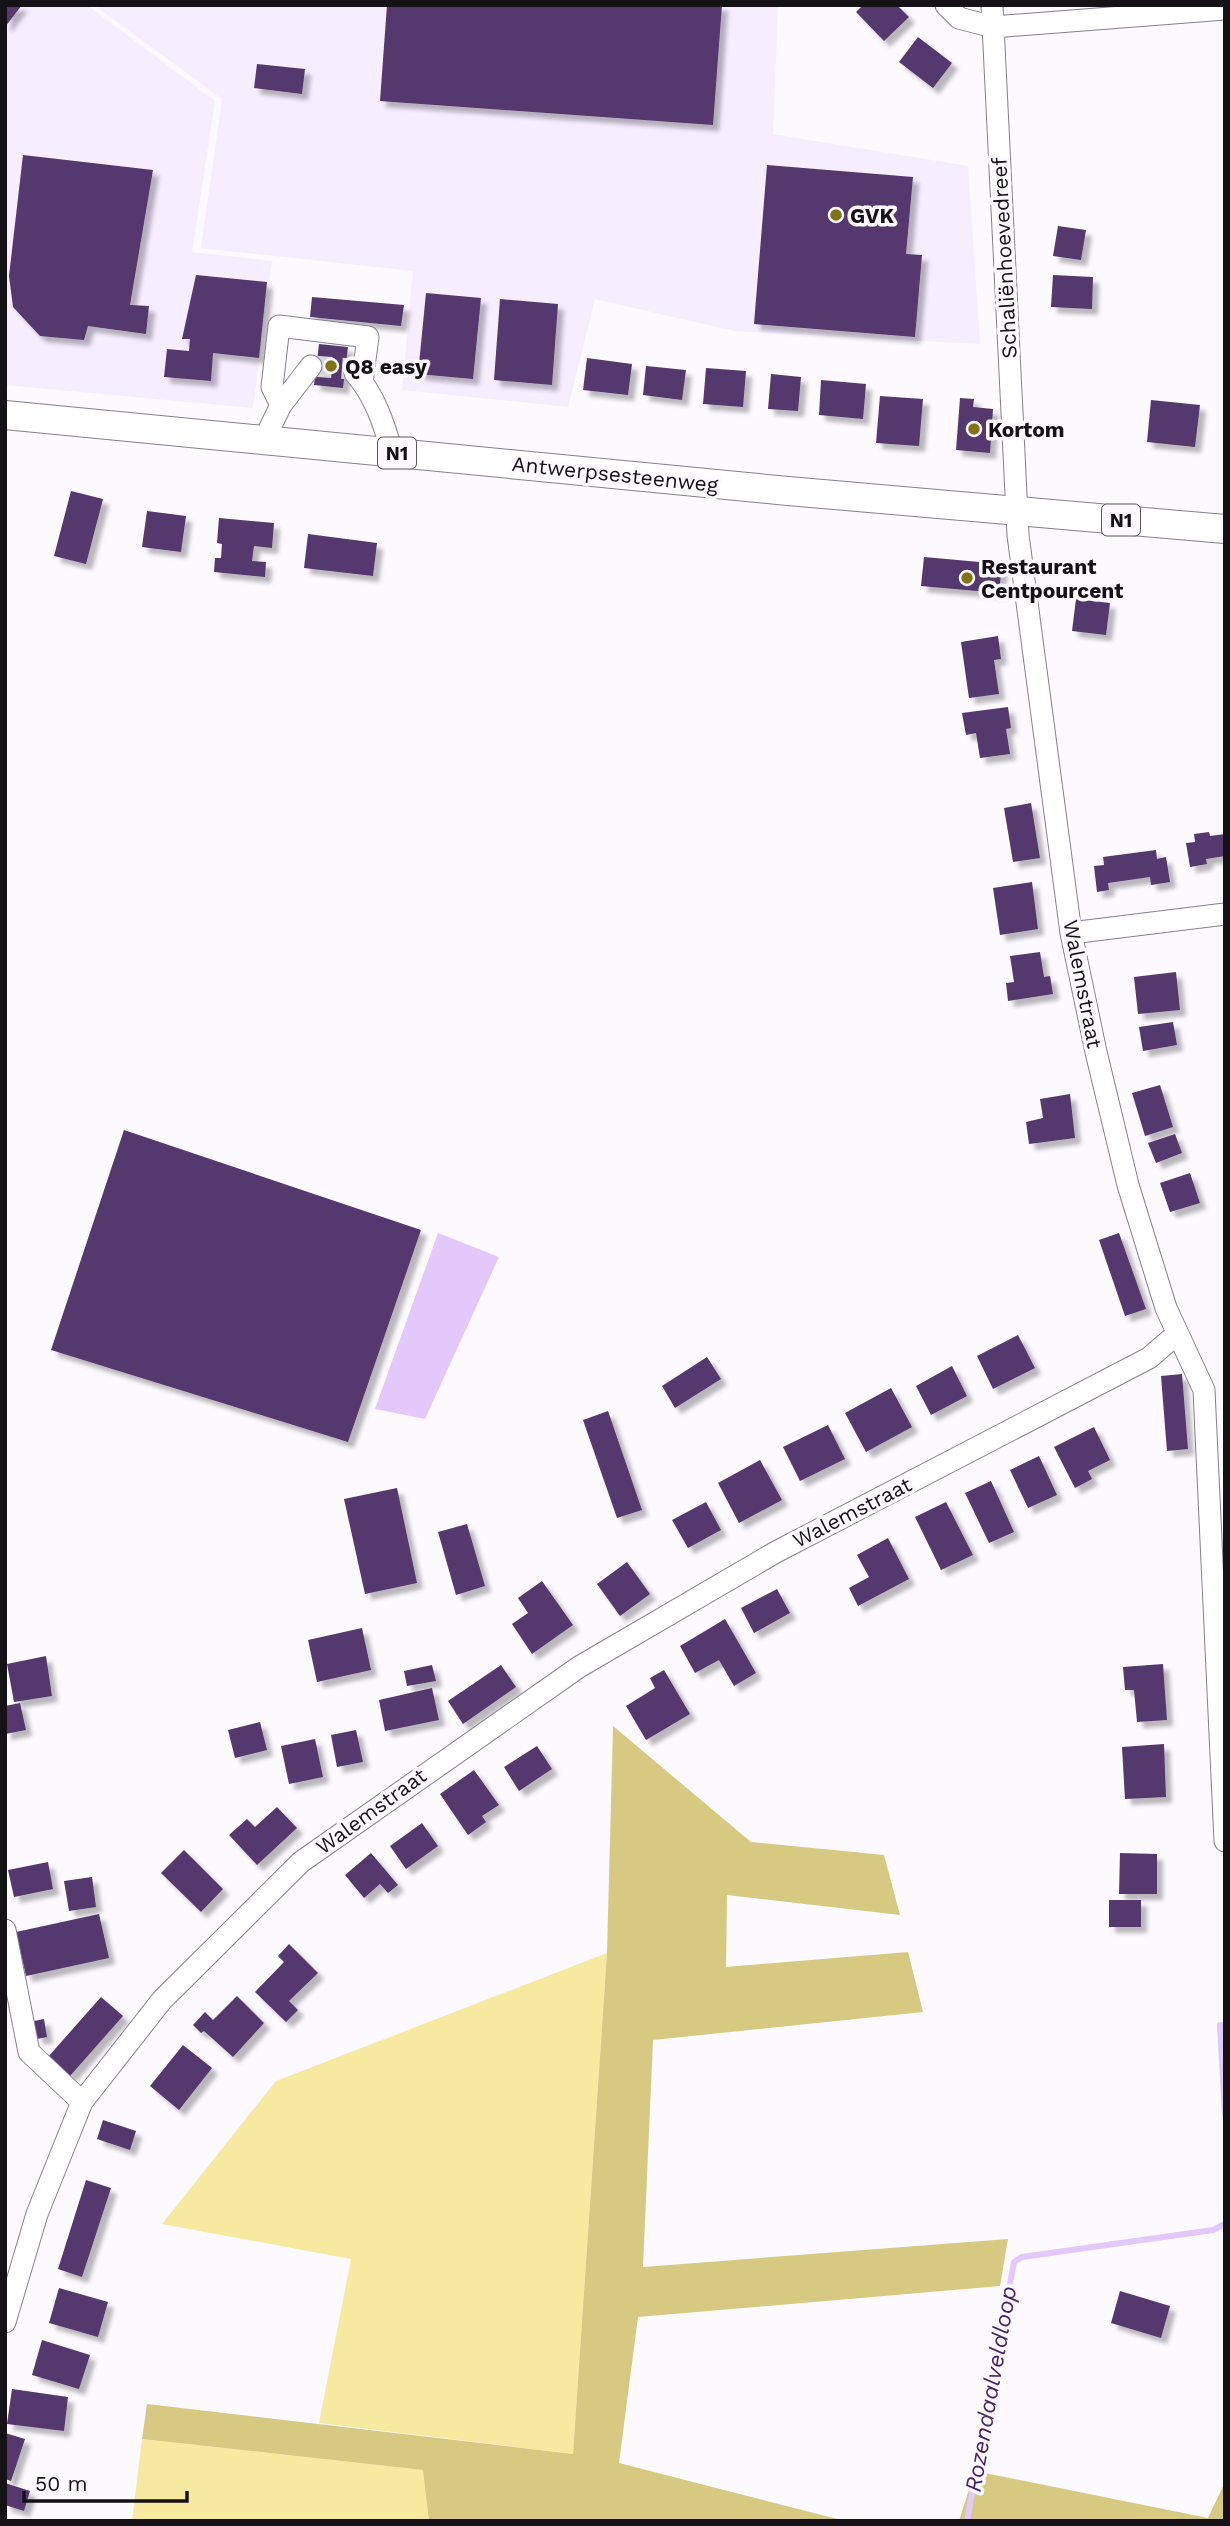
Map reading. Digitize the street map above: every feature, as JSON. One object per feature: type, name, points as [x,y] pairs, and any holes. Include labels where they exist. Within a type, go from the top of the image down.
[{"type":"main road","name":"Antwerpsesteenweg","points":[[5,415],[1225,529]]},
{"type":"street","points":[[946,5],[959,18],[1225,9]]},
{"type":"street","name":"Schaliënhoevedreef","points":[[993,16],[1016,511]]},
{"type":"street","points":[[281,405],[272,387],[279,326],[368,337],[357,375],[384,423],[393,452]]},
{"type":"street","points":[[264,440],[281,405],[311,366]]},
{"type":"street","name":"Walemstraat","points":[[5,2322],[37,2214],[82,2102],[162,2000],[301,1862],[412,1781],[590,1660],[776,1552],[1149,1358],[1177,1334],[1166,1308],[1128,1185],[1071,933],[1016,511]]},
{"type":"street","points":[[1071,933],[1225,914]]},
{"type":"street","points":[[1177,1334],[1204,1390],[1225,1841]]},
{"type":"street","points":[[5,1930],[29,2052],[82,2102]]},
{"type":"shaded area","points":[[5,5],[87,5],[215,101],[192,252],[272,261],[253,408],[5,385]]},
{"type":"shaded area","points":[[94,5],[778,5],[773,134],[968,166],[980,344],[734,331],[595,299],[568,407],[402,390],[413,271],[201,248],[222,99]]},
{"type":"shaded area","points":[[438,1233],[499,1257],[425,1419],[375,1409]]},
{"type":"shaded area","points":[[613,1726],[751,1842],[884,1855],[900,1915],[727,1895],[726,1967],[908,1952],[923,2012],[653,2040],[643,2267],[1008,2239],[1000,2286],[638,2317],[619,2463],[845,2521],[429,2521],[423,2470],[142,2439],[147,2404],[573,2454],[607,1953]]},
{"type":"shaded area","points":[[607,1953],[573,2454],[319,2423],[351,2259],[162,2224],[276,2081]]},
{"type":"shaded area","points":[[142,2439],[424,2470],[429,2521],[132,2521]]},
{"type":"shaded area","points":[[975,2471],[1208,2518],[1225,2482],[1225,2521],[959,2521]]},
{"type":"building","points":[[5,5],[22,5],[5,27]]},
{"type":"building","points":[[387,5],[722,5],[713,125],[380,101]]},
{"type":"building","points":[[863,5],[897,5],[909,17],[884,41],[856,12]]},
{"type":"building","points":[[918,37],[952,63],[933,88],[899,62]]},
{"type":"building","points":[[257,64],[305,69],[302,94],[254,88]]},
{"type":"building","points":[[23,155],[153,170],[130,305],[149,306],[146,334],[88,326],[84,340],[40,336],[13,307],[9,276]]},
{"type":"building","name":"GVK","points":[[767,165],[913,177],[906,254],[922,255],[915,337],[754,324]]},
{"type":"building","points":[[1058,226],[1086,230],[1081,260],[1053,256]]},
{"type":"building","points":[[196,275],[267,282],[259,358],[213,353],[211,381],[164,377],[167,349],[189,351],[190,339],[182,339]]},
{"type":"building","points":[[1053,275],[1093,277],[1092,309],[1051,307]]},
{"type":"building","points":[[426,293],[481,298],[473,379],[418,374]]},
{"type":"building","points":[[312,297],[404,305],[401,326],[310,317]]},
{"type":"building","points":[[500,299],[558,304],[552,385],[494,380]]},
{"type":"building","name":"Q8 easy","points":[[319,344],[348,347],[343,388],[314,385]]},
{"type":"building","points":[[587,358],[632,364],[628,395],[583,390]]},
{"type":"building","points":[[646,366],[686,370],[682,400],[643,395]]},
{"type":"building","points":[[706,368],[746,371],[743,407],[703,404]]},
{"type":"building","points":[[771,374],[801,377],[798,411],[768,409]]},
{"type":"building","points":[[821,380],[866,384],[863,419],[819,415]]},
{"type":"building","points":[[880,396],[923,399],[919,446],[876,443]]},
{"type":"building","name":"Kortom","points":[[960,398],[974,399],[973,407],[993,409],[990,453],[956,450]]},
{"type":"building","points":[[1151,400],[1200,405],[1195,447],[1147,442]]},
{"type":"building","points":[[71,491],[103,499],[86,564],[54,556]]},
{"type":"building","points":[[147,511],[186,516],[181,552],[142,547]]},
{"type":"building","points":[[219,518],[274,523],[272,548],[254,546],[252,561],[266,562],[265,577],[214,572],[215,558],[221,558],[222,544],[217,543]]},
{"type":"building","points":[[308,534],[377,543],[373,576],[304,568]]},
{"type":"building","points":[[924,557],[1002,564],[999,593],[921,586]]},
{"type":"building","points":[[1076,599],[1110,603],[1106,635],[1072,631]]},
{"type":"building","points":[[998,636],[1001,659],[994,660],[999,694],[969,698],[961,642]]},
{"type":"building","points":[[1008,707],[1011,728],[1006,729],[1010,754],[980,758],[976,733],[966,735],[962,713]]},
{"type":"building","points":[[1031,803],[1040,858],[1013,862],[1004,808]]},
{"type":"building","points":[[1209,832],[1210,836],[1225,834],[1225,856],[1206,859],[1207,864],[1190,867],[1186,843],[1195,842],[1194,834]]},
{"type":"building","points":[[1156,850],[1157,859],[1166,857],[1170,882],[1151,885],[1150,877],[1108,883],[1109,890],[1097,892],[1094,866],[1104,865],[1103,857]]},
{"type":"building","points":[[1032,882],[1038,929],[1000,935],[993,888]]},
{"type":"building","points":[[1040,952],[1044,977],[1050,976],[1053,994],[1008,1001],[1006,983],[1014,982],[1010,956]]},
{"type":"building","points":[[1176,972],[1180,1010],[1138,1014],[1134,977]]},
{"type":"building","points":[[1173,1022],[1177,1045],[1143,1051],[1139,1027]]},
{"type":"building","points":[[1160,1085],[1173,1127],[1145,1136],[1132,1093]]},
{"type":"building","points":[[1070,1094],[1075,1138],[1029,1144],[1026,1122],[1043,1118],[1040,1099]]},
{"type":"building","points":[[124,1130],[421,1230],[348,1442],[51,1350]]},
{"type":"building","points":[[1175,1134],[1182,1153],[1156,1163],[1148,1143]]},
{"type":"building","points":[[1190,1173],[1200,1203],[1170,1212],[1160,1183]]},
{"type":"building","points":[[1119,1233],[1146,1309],[1125,1316],[1099,1240]]},
{"type":"building","points":[[1018,1335],[1035,1368],[993,1389],[977,1356]]},
{"type":"building","points":[[707,1357],[721,1379],[675,1408],[662,1386]]},
{"type":"building","points":[[952,1366],[967,1396],[931,1415],[916,1386]]},
{"type":"building","points":[[1182,1374],[1188,1449],[1167,1451],[1161,1376]]},
{"type":"building","points":[[891,1388],[912,1427],[866,1452],[845,1413]]},
{"type":"building","points":[[608,1411],[642,1510],[617,1518],[583,1420]]},
{"type":"building","points":[[828,1425],[845,1459],[800,1481],[783,1447]]},
{"type":"building","points":[[1094,1427],[1110,1460],[1088,1471],[1092,1479],[1075,1488],[1054,1447]]},
{"type":"building","points":[[1039,1456],[1057,1495],[1028,1508],[1010,1470]]},
{"type":"building","points":[[760,1460],[782,1500],[739,1523],[718,1483]]},
{"type":"building","points":[[991,1481],[1014,1532],[989,1543],[965,1493]]},
{"type":"building","points":[[397,1488],[417,1583],[365,1594],[344,1499]]},
{"type":"building","points":[[706,1502],[721,1530],[688,1548],[672,1520]]},
{"type":"building","points":[[946,1502],[973,1555],[941,1570],[915,1517]]},
{"type":"building","points":[[467,1524],[485,1586],[456,1595],[438,1532]]},
{"type":"building","points":[[888,1538],[909,1579],[858,1606],[849,1588],[869,1577],[857,1555]]},
{"type":"building","points":[[627,1562],[650,1594],[620,1616],[597,1584]]},
{"type":"building","points":[[542,1581],[573,1625],[532,1654],[512,1624],[528,1613],[518,1598]]},
{"type":"building","points":[[777,1589],[790,1613],[754,1633],[741,1608]]},
{"type":"building","points":[[725,1619],[756,1673],[734,1686],[719,1660],[695,1673],[680,1646]]},
{"type":"building","points":[[362,1628],[371,1670],[317,1682],[308,1640]]},
{"type":"building","points":[[46,1656],[52,1696],[14,1702],[7,1664]]},
{"type":"building","points":[[1163,1664],[1167,1720],[1137,1722],[1134,1690],[1125,1690],[1123,1667]]},
{"type":"building","points":[[432,1665],[436,1681],[407,1686],[404,1671]]},
{"type":"building","points":[[501,1665],[516,1687],[463,1724],[448,1701]]},
{"type":"building","points":[[664,1670],[690,1714],[646,1740],[626,1706],[655,1688],[650,1678]]},
{"type":"building","points":[[432,1688],[439,1720],[385,1731],[379,1700]]},
{"type":"building","points":[[20,1703],[26,1730],[5,1734],[5,1706]]},
{"type":"building","points":[[260,1722],[267,1750],[235,1758],[228,1730]]},
{"type":"building","points":[[356,1730],[363,1762],[337,1767],[331,1735]]},
{"type":"building","points":[[315,1739],[323,1777],[289,1784],[281,1746]]},
{"type":"building","points":[[1164,1744],[1166,1797],[1125,1799],[1122,1747]]},
{"type":"building","points":[[537,1746],[552,1769],[519,1791],[504,1767]]},
{"type":"building","points":[[474,1770],[499,1805],[482,1816],[486,1822],[468,1835],[440,1794]]},
{"type":"building","points":[[277,1807],[297,1828],[257,1865],[229,1835],[247,1819],[255,1827]]},
{"type":"building","points":[[422,1823],[438,1846],[406,1869],[390,1846]]},
{"type":"building","points":[[184,1850],[223,1889],[201,1912],[161,1873]]},
{"type":"building","points":[[371,1853],[398,1885],[388,1893],[380,1884],[364,1898],[345,1875]]},
{"type":"building","points":[[1120,1853],[1157,1854],[1157,1894],[1119,1894]]},
{"type":"building","points":[[48,1862],[53,1889],[14,1897],[8,1870]]},
{"type":"building","points":[[92,1877],[96,1907],[69,1911],[64,1881]]},
{"type":"building","points":[[1109,1900],[1141,1900],[1141,1927],[1109,1927]]},
{"type":"building","points":[[99,1914],[109,1958],[26,1976],[16,1932]]},
{"type":"building","points":[[289,1944],[318,1973],[289,2001],[298,2010],[286,2022],[255,1992],[284,1962],[278,1956]]},
{"type":"building","points":[[237,1996],[264,2023],[233,2057],[204,2031],[201,2033],[193,2025],[205,2012],[213,2020]]},
{"type":"building","points":[[101,1997],[123,2016],[70,2076],[48,2057]]},
{"type":"building","points":[[44,2019],[47,2037],[37,2039],[34,2021]]},
{"type":"building","points":[[183,2045],[212,2068],[179,2110],[150,2086]]},
{"type":"building","points":[[103,2120],[136,2131],[130,2150],[97,2139]]},
{"type":"building","points":[[86,2180],[111,2188],[82,2277],[58,2269]]},
{"type":"building","points":[[59,2288],[108,2302],[98,2337],[49,2323]]},
{"type":"building","points":[[1120,2291],[1170,2306],[1161,2338],[1111,2323]]},
{"type":"building","points":[[42,2340],[90,2355],[79,2389],[32,2375]]},
{"type":"building","points":[[12,2389],[68,2397],[64,2431],[7,2424]]},
{"type":"building","points":[[5,2433],[25,2439],[11,2481],[5,2479]]},
{"type":"building","points":[[5,2483],[30,2491],[24,2511],[5,2505]]},
{"type":"waterway","name":"Rozendaalveldloop","points":[[1225,2025],[1220,2025],[1225,2115]]},
{"type":"waterway","name":"Rozendaalveldloop","points":[[967,2521],[1014,2262],[1022,2257],[1213,2230],[1225,2224]]},
{"type":"tunnel","points":[[311,366],[351,369]]},
{"type":"place","name":"GVK","points":[[836,215]]},
{"type":"place","name":"Q8 easy","points":[[331,366]]},
{"type":"place","name":"Kortom","points":[[974,429]]},
{"type":"place","name":"Restaurant Centpourcent","points":[[967,578]]}]
